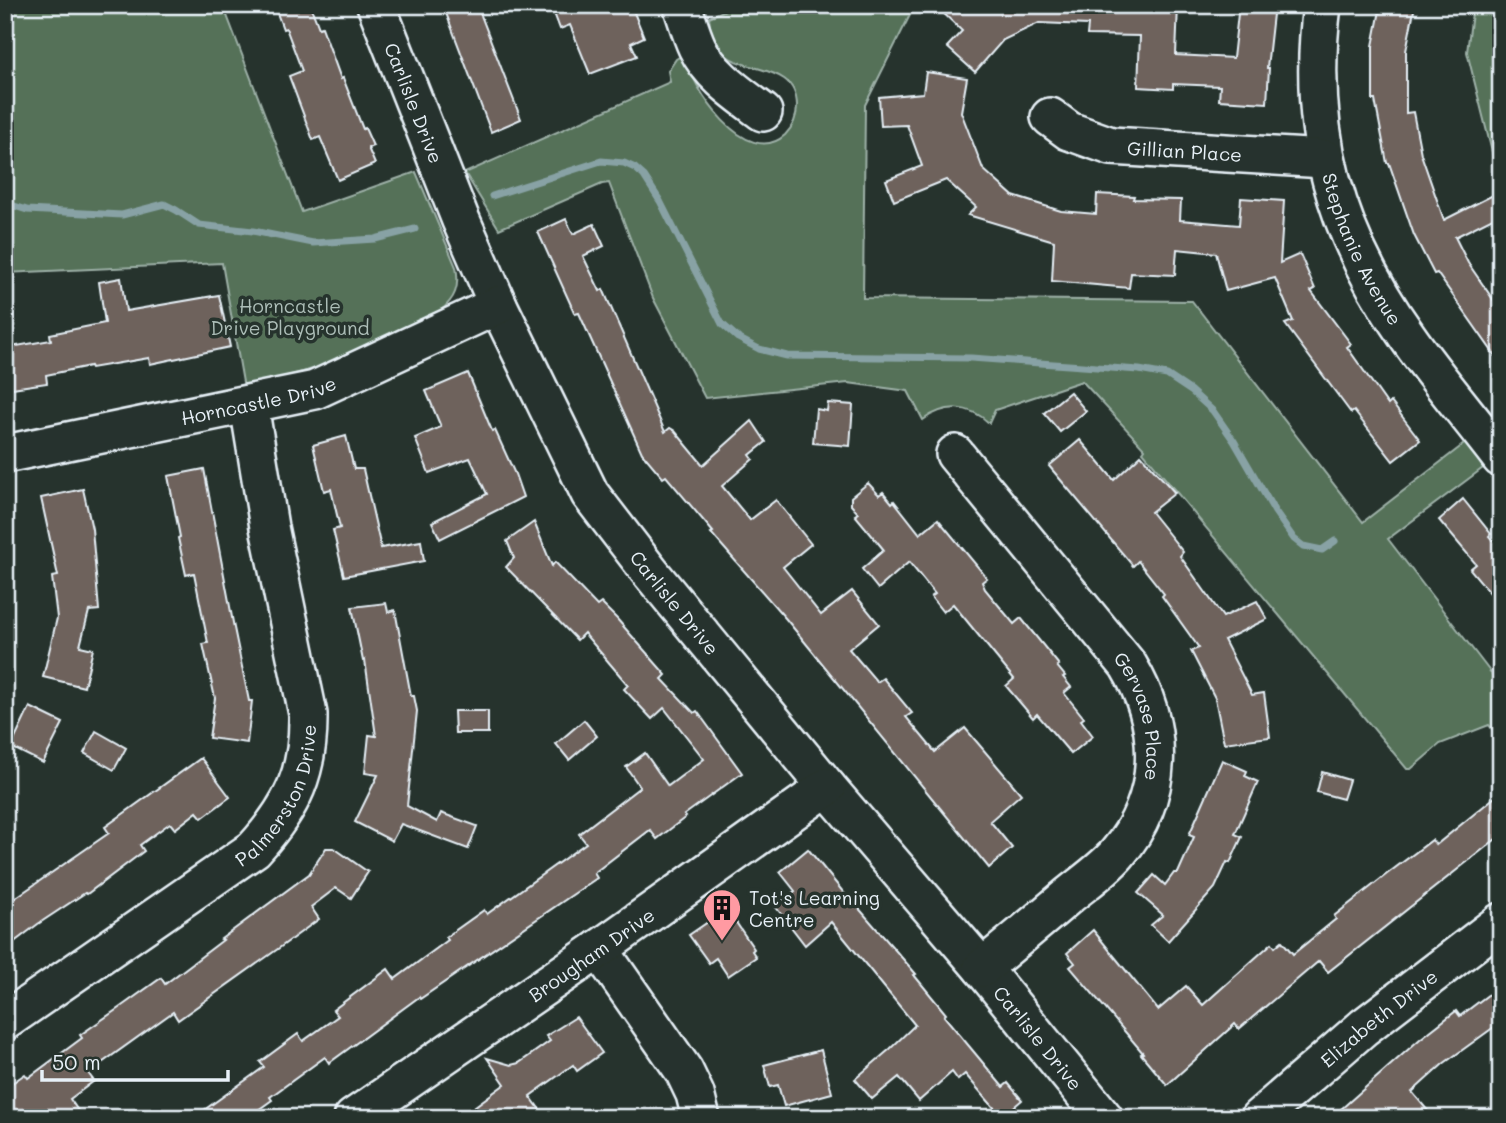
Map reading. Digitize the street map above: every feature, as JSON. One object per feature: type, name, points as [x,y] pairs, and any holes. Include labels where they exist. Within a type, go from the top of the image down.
[{"type":"street","name":"Carlisle Drive","points":[[376,5],[460,218],[580,478],[598,505],[827,787],[982,968],[1104,1118]]},
{"type":"street","points":[[682,5],[705,61],[716,74],[763,112]]},
{"type":"street","name":"Stephanie Avenue","points":[[1322,5],[1317,77],[1325,159],[1347,231],[1383,300],[1408,337],[1501,458]]},
{"type":"street","name":"Gillian Place","points":[[1050,117],[1069,131],[1111,146],[1325,159]]},
{"type":"street","name":"Horncastle Drive","points":[[5,454],[315,390],[498,305]]},
{"type":"street","name":"Palmerston Drive","points":[[5,1021],[254,849],[277,825],[293,796],[304,768],[309,740],[308,714],[269,527],[249,405]]},
{"type":"street","name":"Gervase Place","points":[[955,454],[1128,665],[1146,701],[1154,738],[1153,772],[1147,801],[1140,819],[1125,843],[1107,864],[982,968]]},
{"type":"street","name":"Brougham Drive","points":[[353,1118],[599,949],[827,787]]},
{"type":"street","name":"Elizabeth Drive","points":[[1259,1118],[1364,1027],[1501,922]]},
{"type":"street","points":[[599,949],[684,1070],[695,1094],[701,1118]]},
{"type":"green space","name":"Horncastle Drive Playground","points":[[5,5],[223,5],[302,212],[416,172],[456,267],[457,287],[453,297],[440,311],[320,367],[244,388],[222,263],[5,273]]},
{"type":"green space","points":[[737,5],[915,5],[865,105],[863,298],[1192,301],[1363,522],[1468,441],[1483,468],[1388,539],[1501,686],[1501,739],[1489,725],[1440,744],[1411,769],[1407,769],[1143,452],[1145,449],[1082,381],[995,410],[989,423],[973,412],[957,408],[940,411],[923,420],[908,391],[848,383],[705,398],[653,298],[609,183],[499,229],[465,173],[670,82],[668,71],[676,59],[685,54],[689,69],[709,104],[738,134],[754,142],[770,143],[785,135],[796,114],[794,90],[786,80],[774,74],[732,59],[720,51],[712,38],[709,17]]},
{"type":"green space","points":[[1473,5],[1501,5],[1501,188],[1467,52]]},
{"type":"building","points":[[274,5],[310,5],[319,28],[322,27],[363,129],[365,128],[373,146],[368,148],[375,164],[338,180],[320,137],[313,140],[289,76],[302,71]]},
{"type":"building","points":[[443,5],[477,5],[521,119],[491,132]]},
{"type":"building","points":[[551,5],[631,5],[644,37],[631,43],[637,56],[590,74],[570,25],[560,29]]},
{"type":"building","points":[[935,5],[1178,5],[1176,55],[1233,58],[1239,5],[1274,5],[1267,68],[1267,103],[1219,100],[1220,86],[1173,84],[1173,89],[1138,87],[1140,36],[1087,35],[1088,25],[1039,23],[1003,40],[975,72],[947,47],[962,31]]},
{"type":"building","points":[[1381,5],[1415,5],[1406,51],[1406,113],[1413,112],[1421,154],[1444,220],[1495,194],[1501,205],[1501,214],[1455,237],[1468,263],[1501,311],[1501,364],[1437,273],[1434,274],[1414,235],[1387,163],[1373,100],[1373,46]]},
{"type":"building","points":[[926,72],[967,78],[961,112],[983,169],[1013,196],[1061,211],[1096,214],[1097,194],[1134,196],[1133,199],[1181,200],[1180,220],[1239,225],[1241,198],[1284,201],[1280,263],[1300,254],[1315,289],[1311,291],[1351,344],[1347,347],[1388,405],[1391,402],[1420,440],[1393,461],[1354,411],[1351,413],[1285,324],[1293,321],[1275,278],[1226,291],[1216,253],[1177,249],[1175,275],[1131,273],[1129,288],[1052,281],[1054,241],[968,215],[976,207],[946,180],[894,201],[886,180],[922,166],[907,125],[881,126],[879,97],[923,93]]},
{"type":"building","points":[[566,219],[573,234],[594,224],[604,246],[583,256],[600,291],[603,289],[665,432],[670,428],[675,431],[703,465],[752,421],[766,442],[750,455],[753,459],[722,486],[750,520],[776,500],[811,544],[783,567],[821,615],[852,591],[879,624],[849,649],[877,682],[883,678],[912,713],[906,717],[935,752],[965,728],[1021,794],[990,821],[1012,848],[989,868],[786,619],[711,533],[713,532],[666,476],[663,478],[642,453],[579,313],[575,314],[538,232]]},
{"type":"building","points":[[121,278],[126,311],[219,295],[230,347],[150,364],[149,358],[91,368],[90,366],[46,375],[47,383],[5,389],[5,348],[51,340],[50,334],[105,323],[99,282]]},
{"type":"building","points":[[468,373],[523,497],[440,539],[432,522],[487,494],[470,458],[429,473],[415,438],[441,427],[426,391]]},
{"type":"building","points":[[1070,392],[1086,411],[1060,432],[1044,413]]},
{"type":"building","points":[[828,403],[853,405],[850,446],[813,443],[816,409],[827,411]]},
{"type":"building","points":[[346,436],[354,469],[363,469],[381,548],[421,541],[424,561],[344,576],[333,530],[340,528],[331,489],[324,491],[313,445]]},
{"type":"building","points":[[1080,440],[1114,480],[1141,455],[1175,493],[1151,512],[1183,552],[1180,556],[1223,617],[1257,601],[1267,619],[1224,640],[1252,695],[1264,693],[1270,737],[1224,743],[1215,698],[1191,651],[1199,648],[1162,596],[1164,594],[1138,561],[1133,566],[1049,466]]},
{"type":"building","points":[[204,469],[249,701],[252,701],[247,743],[209,738],[215,698],[203,644],[208,643],[194,573],[186,575],[168,476]]},
{"type":"building","points":[[868,483],[879,495],[883,492],[892,503],[894,501],[920,534],[938,519],[987,578],[982,582],[985,589],[1014,624],[1021,618],[1059,665],[1057,666],[1071,687],[1064,693],[1084,718],[1081,720],[1093,736],[1071,754],[1037,714],[1033,718],[1006,686],[1014,679],[953,604],[943,612],[931,597],[935,594],[909,562],[878,589],[862,569],[884,550],[855,515],[858,513],[851,505],[851,497]]},
{"type":"building","points":[[83,489],[92,529],[99,610],[89,611],[80,646],[93,649],[84,687],[43,677],[57,618],[52,577],[58,576],[41,498]]},
{"type":"building","points":[[1463,499],[1501,550],[1501,606],[1470,569],[1476,564],[1439,520]]},
{"type":"building","points":[[534,522],[552,566],[555,562],[597,606],[601,603],[617,619],[666,675],[662,679],[694,713],[697,711],[742,773],[684,815],[686,817],[657,839],[650,830],[594,873],[597,878],[420,999],[419,997],[329,1063],[325,1057],[270,1097],[272,1100],[247,1118],[193,1118],[264,1067],[260,1062],[298,1034],[303,1041],[338,1016],[333,1010],[388,969],[395,979],[448,940],[446,937],[484,910],[487,914],[586,843],[579,834],[640,787],[626,767],[645,753],[668,786],[704,759],[664,708],[652,719],[624,689],[628,685],[584,633],[577,640],[506,567],[514,558],[507,541]]},
{"type":"building","points":[[386,603],[388,612],[395,610],[411,696],[414,696],[417,711],[407,806],[437,822],[441,813],[477,826],[468,849],[401,824],[392,841],[355,822],[378,775],[365,773],[369,735],[376,736],[365,660],[363,661],[352,607]]},
{"type":"building","points":[[30,707],[63,723],[43,763],[11,747]]},
{"type":"building","points":[[454,711],[488,711],[488,733],[455,733]]},
{"type":"building","points":[[584,720],[597,736],[569,760],[556,744]]},
{"type":"building","points":[[96,731],[126,748],[114,770],[84,753]]},
{"type":"building","points":[[201,758],[230,797],[202,818],[197,812],[175,829],[170,823],[140,845],[144,851],[87,894],[38,924],[5,949],[5,905],[109,833],[105,827]]},
{"type":"building","points":[[1222,760],[1247,771],[1245,776],[1258,782],[1235,834],[1242,837],[1215,888],[1168,941],[1151,925],[1163,915],[1138,893],[1154,875],[1165,885],[1174,873],[1178,873],[1194,837],[1189,835]]},
{"type":"building","points":[[1322,772],[1349,780],[1343,799],[1317,792]]},
{"type":"building","points":[[1501,792],[1501,835],[1328,972],[1319,961],[1239,1029],[1235,1024],[1167,1085],[1070,967],[1075,963],[1067,953],[1093,930],[1158,1010],[1186,986],[1203,1005],[1272,943],[1275,947],[1282,941],[1293,954],[1336,919],[1334,916],[1387,874],[1432,840],[1436,845]]},
{"type":"building","points":[[326,848],[334,848],[368,872],[351,898],[336,888],[311,907],[319,919],[178,1020],[173,1012],[88,1073],[94,1081],[70,1099],[83,1118],[5,1118],[5,1088],[25,1074],[28,1078],[82,1038],[80,1035],[161,978],[165,984],[309,874]]},
{"type":"building","points":[[808,849],[916,974],[914,975],[946,1014],[944,1016],[1003,1087],[1008,1083],[1022,1100],[1002,1117],[965,1074],[958,1080],[952,1072],[919,1101],[899,1077],[872,1099],[855,1079],[915,1025],[831,922],[805,945],[775,906],[795,891],[780,872]]},
{"type":"building","name":"Tot's Learning Centre","points":[[727,909],[754,949],[752,951],[756,957],[728,976],[716,958],[709,963],[689,935]]},
{"type":"building","points":[[1501,985],[1501,1022],[1443,1064],[1412,1092],[1434,1118],[1331,1118],[1420,1039],[1456,1011],[1460,1016]]},
{"type":"building","points":[[576,1017],[602,1053],[577,1071],[573,1065],[530,1096],[546,1118],[459,1118],[505,1084],[487,1058],[511,1065],[519,1063],[550,1041],[546,1036]]},
{"type":"building","points":[[821,1050],[832,1093],[784,1106],[778,1085],[770,1087],[764,1065]]},
{"type":"waterway","points":[[492,196],[601,161],[624,163],[635,168],[644,176],[660,201],[722,324],[738,338],[759,349],[787,356],[971,358],[1139,370],[1167,375],[1191,391],[1213,411],[1294,539],[1303,546],[1322,550],[1335,541]]},
{"type":"waterway","points":[[5,203],[27,210],[122,215],[164,204],[199,225],[253,231],[313,243],[375,239],[415,229]]},
{"type":"place","name":"Tot's Learning Centre","points":[[722,942]]}]
